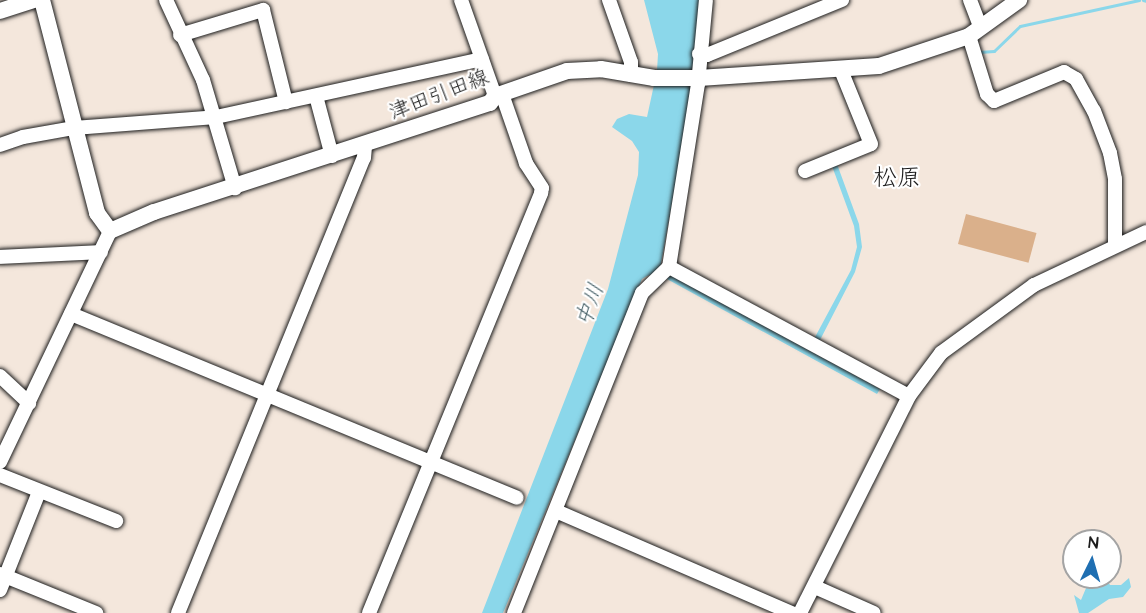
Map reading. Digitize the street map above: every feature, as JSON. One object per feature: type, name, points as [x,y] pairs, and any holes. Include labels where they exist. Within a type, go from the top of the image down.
[{"type":"main road","points":[[0,11],[33,0]]},
{"type":"main road","points":[[42,0],[97,213],[110,231]]},
{"type":"main road","name":"津田引田線","points":[[110,231],[154,212],[365,146],[490,103],[498,95],[567,71],[601,69],[654,78],[697,78],[841,70],[901,61],[975,32],[1019,0]]},
{"type":"street","points":[[166,0],[180,35],[203,80],[216,117],[235,188]]},
{"type":"street","points":[[609,0],[631,62],[631,75]]},
{"type":"street","points":[[514,613],[642,293],[669,267],[706,0]]},
{"type":"street","points":[[699,54],[842,0]]},
{"type":"street","points":[[970,0],[987,94],[994,101],[1064,72],[1076,79],[1094,111],[1110,153],[1115,180],[1115,246]]},
{"type":"street","points":[[369,613],[542,188],[526,163],[482,59],[464,1]]},
{"type":"street","points":[[180,35],[263,10],[286,102]]},
{"type":"street","points":[[0,145],[23,137],[74,128],[216,117],[482,59]]},
{"type":"street","points":[[805,171],[871,144],[841,70]]},
{"type":"street","points":[[316,96],[332,156]]},
{"type":"street","points":[[178,613],[364,159],[365,146]]},
{"type":"street","points":[[2,455],[110,231]]},
{"type":"street","points":[[800,613],[909,396],[950,346],[1034,285],[1146,232]]},
{"type":"street","points":[[0,257],[101,252]]},
{"type":"street","points":[[669,267],[909,396]]},
{"type":"street","points":[[71,314],[517,498]]},
{"type":"street","points":[[0,376],[29,403]]},
{"type":"street","points":[[0,475],[116,521]]},
{"type":"street","points":[[0,590],[3,575],[39,492]]},
{"type":"street","points":[[556,511],[792,613]]},
{"type":"street","points":[[3,575],[96,613]]},
{"type":"street","points":[[815,587],[874,613]]},
{"type":"water","points":[[644,0],[702,0],[693,60],[693,88],[660,269],[880,389],[877,394],[656,273],[647,276],[642,279],[503,613],[482,613],[608,289],[638,175],[639,152],[632,141],[612,127],[617,119],[629,114],[647,117],[657,71],[658,54]]},
{"type":"water","points":[[837,164],[859,224],[862,247],[855,272],[819,342],[814,339],[851,270],[857,247],[854,226],[832,166]]},
{"type":"water","points":[[1129,578],[1131,587],[1123,597],[1109,599],[1088,613],[1079,613],[1074,595],[1081,600],[1086,589],[1122,589],[1122,584]]},
{"type":"building","points":[[966,214],[1037,233],[1028,263],[958,244]]},
{"type":"waterway","points":[[979,52],[994,51],[1020,26],[1139,0]]},
{"type":"district","name":"松原","points":[[897,179]]},
{"type":"water label","name":"中川","points":[[590,305]]}]
